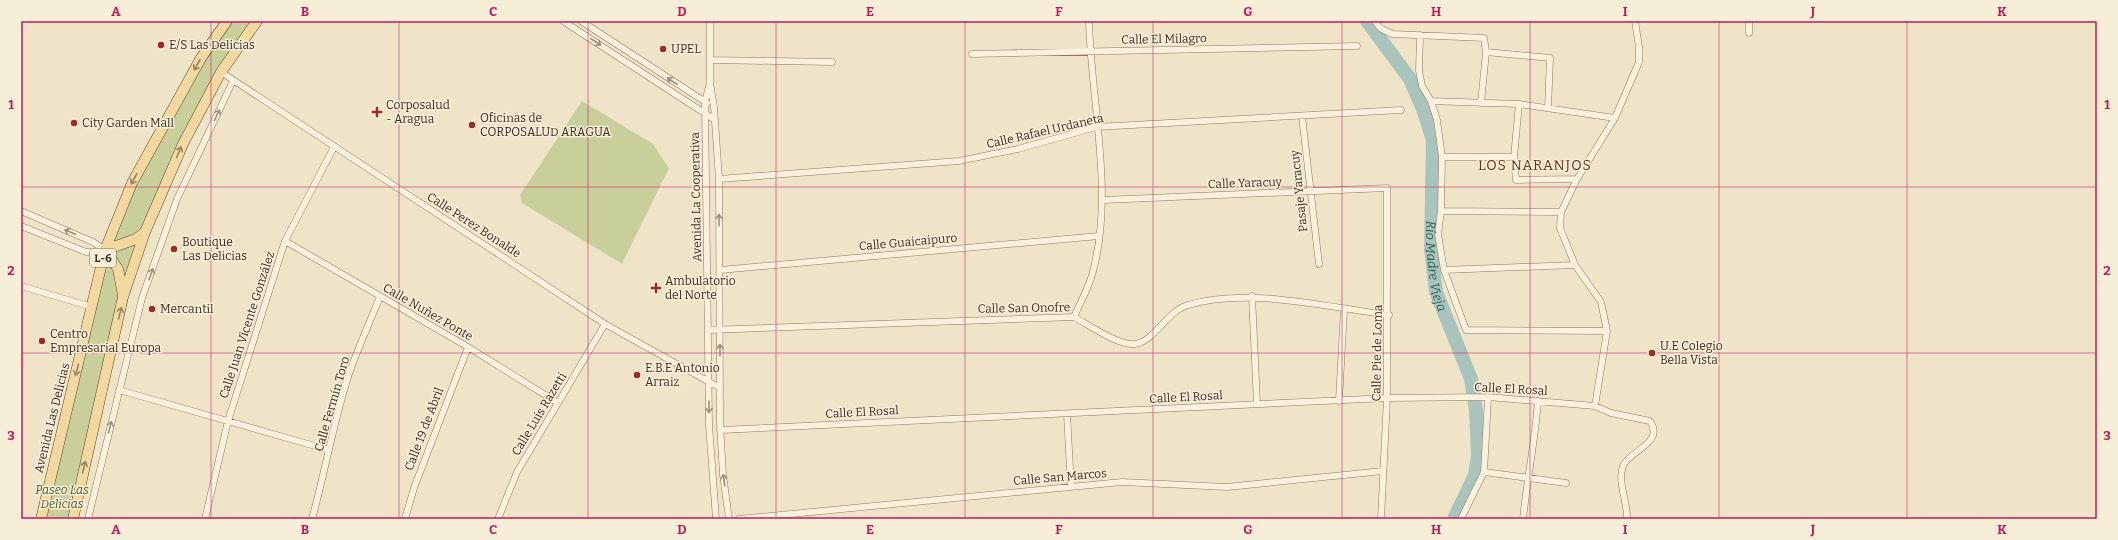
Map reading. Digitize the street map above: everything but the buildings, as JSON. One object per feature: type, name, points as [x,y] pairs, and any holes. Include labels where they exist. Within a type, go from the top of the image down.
[{"type":"main road","name":"Avenida Las Delicias","points":[[41,519],[105,250],[132,183],[201,58],[227,21]]},
{"type":"main road","name":"L-6","points":[[73,519],[123,297],[145,232],[182,144],[221,72],[257,21]]},
{"type":"main road","points":[[123,297],[118,269],[105,250],[136,239],[145,232]]},
{"type":"street","name":"Avenida La Cooperativa","points":[[563,21],[715,120]]},
{"type":"street","points":[[581,21],[714,107]]},
{"type":"street","name":"Avenida La Cooperativa","points":[[710,21],[710,83],[714,107],[719,179],[720,430],[723,475],[729,519]]},
{"type":"street","points":[[1074,317],[1092,275],[1099,236],[1103,200],[1090,51],[1089,21]]},
{"type":"street","points":[[1375,21],[1380,28],[1392,34],[1482,37],[1485,40],[1486,52],[1481,103]]},
{"type":"street","points":[[1595,406],[1607,332],[1601,302],[1575,265],[1560,228],[1561,212],[1577,179],[1615,118],[1639,62],[1639,47],[1635,21]]},
{"type":"street","points":[[1749,21],[1749,33]]},
{"type":"street","points":[[1420,35],[1419,71],[1422,86],[1431,101],[1437,120],[1442,157],[1441,211],[1438,234],[1444,270],[1466,330],[1607,332]]},
{"type":"street","name":"Calle El Milagro","points":[[972,54],[1357,46]]},
{"type":"street","points":[[1486,52],[1550,58],[1548,108]]},
{"type":"street","points":[[711,60],[832,62]]},
{"type":"street","name":"Calle Perez Bonalde","points":[[221,72],[605,324],[720,388]]},
{"type":"street","points":[[88,519],[142,298],[177,199],[233,81]]},
{"type":"street","name":"Avenida La Cooperativa","points":[[710,83],[705,102],[710,383],[709,425],[716,519]]},
{"type":"street","points":[[1431,101],[1519,104],[1558,111],[1615,118]]},
{"type":"street","points":[[1519,104],[1514,157],[1516,180],[1577,179]]},
{"type":"street","name":"Calle Rafael Urdaneta","points":[[719,179],[959,161],[1018,149],[1096,127],[1401,110]]},
{"type":"street","name":"Pasaje Yaracuy","points":[[1302,116],[1319,264]]},
{"type":"street","name":"Calle Juan Vicente González","points":[[206,519],[228,421],[286,241],[334,147]]},
{"type":"street","points":[[1442,157],[1514,157]]},
{"type":"street","name":"Calle Yaracuy","points":[[1103,200],[1388,188]]},
{"type":"street","name":"Calle Pie de Loma","points":[[1380,519],[1387,398],[1389,315],[1388,188]]},
{"type":"street","points":[[21,211],[93,242],[105,250]]},
{"type":"street","points":[[1441,211],[1561,212]]},
{"type":"street","points":[[21,226],[86,252],[105,250]]},
{"type":"street","name":"Calle Guaicaipuro","points":[[720,270],[1099,236]]},
{"type":"street","name":"Calle Nuñez Ponte","points":[[286,241],[468,347],[558,403]]},
{"type":"street","points":[[1444,270],[1575,265]]},
{"type":"street","points":[[21,286],[92,307]]},
{"type":"street","points":[[1252,296],[1257,404]]},
{"type":"street","name":"Calle San Onofre","points":[[709,330],[1074,317],[1123,343],[1136,344],[1147,338],[1165,320],[1186,305],[1219,298],[1252,296],[1389,315]]},
{"type":"street","name":"Calle Fermín Toro","points":[[312,519],[351,369],[380,297]]},
{"type":"street","points":[[1339,401],[1344,309]]},
{"type":"street","name":"Calle Luis Razetti","points":[[498,519],[517,472],[605,324]]},
{"type":"street","name":"Calle 19 de Abril","points":[[405,519],[414,488],[468,347]]},
{"type":"street","points":[[119,390],[329,450]]},
{"type":"street","points":[[1461,519],[1471,503],[1484,472],[1488,397]]},
{"type":"street","name":"Calle El Rosal","points":[[720,430],[1387,398],[1488,397],[1595,406],[1611,413],[1650,421],[1653,425],[1654,436],[1645,447],[1627,459],[1623,468],[1622,479],[1627,519]]},
{"type":"street","points":[[1523,519],[1527,479],[1535,442],[1538,401]]},
{"type":"street","points":[[1067,414],[1071,487]]},
{"type":"street","name":"Calle San Marcos","points":[[739,519],[1122,482],[1227,487],[1383,471]]},
{"type":"street","points":[[1484,472],[1527,479],[1566,483]]},
{"type":"green space","name":"Paseo Las Delicias","points":[[227,21],[257,21],[183,144],[123,297],[73,519],[41,519],[98,283],[132,183]]},
{"type":"green space","points":[[582,101],[653,144],[669,168],[622,264],[522,203],[520,195]]},
{"type":"waterway","name":"Río Madre Vieja","points":[[1367,21],[1410,79],[1423,109],[1433,140],[1431,248],[1436,292],[1471,379],[1476,410],[1478,456],[1475,475],[1454,519]]},
{"type":"place","name":"E/S Las Delicias","points":[[161,45]]},
{"type":"place","name":"UPEL","points":[[663,49]]},
{"type":"place","name":"Corposalud - Aragua","points":[[377,112]]},
{"type":"place","name":"City Garden Mall","points":[[74,123]]},
{"type":"place","name":"Oficinas de CORPOSALUD ARAGUA","points":[[472,125]]},
{"type":"place","name":"Boutique Las Delicias","points":[[174,249]]},
{"type":"place","name":"Ambulatorio del Norte","points":[[656,288]]},
{"type":"place","name":"Mercantil","points":[[152,309]]},
{"type":"place","name":"Centro Empresarial Europa","points":[[42,341]]},
{"type":"place","name":"U.E Colegio Bella Vista","points":[[1652,353]]},
{"type":"place","name":"E.B.E Antonio Arraiz","points":[[637,375]]},
{"type":"district","name":"LOS NARANJOS","points":[[1535,165]]}]
